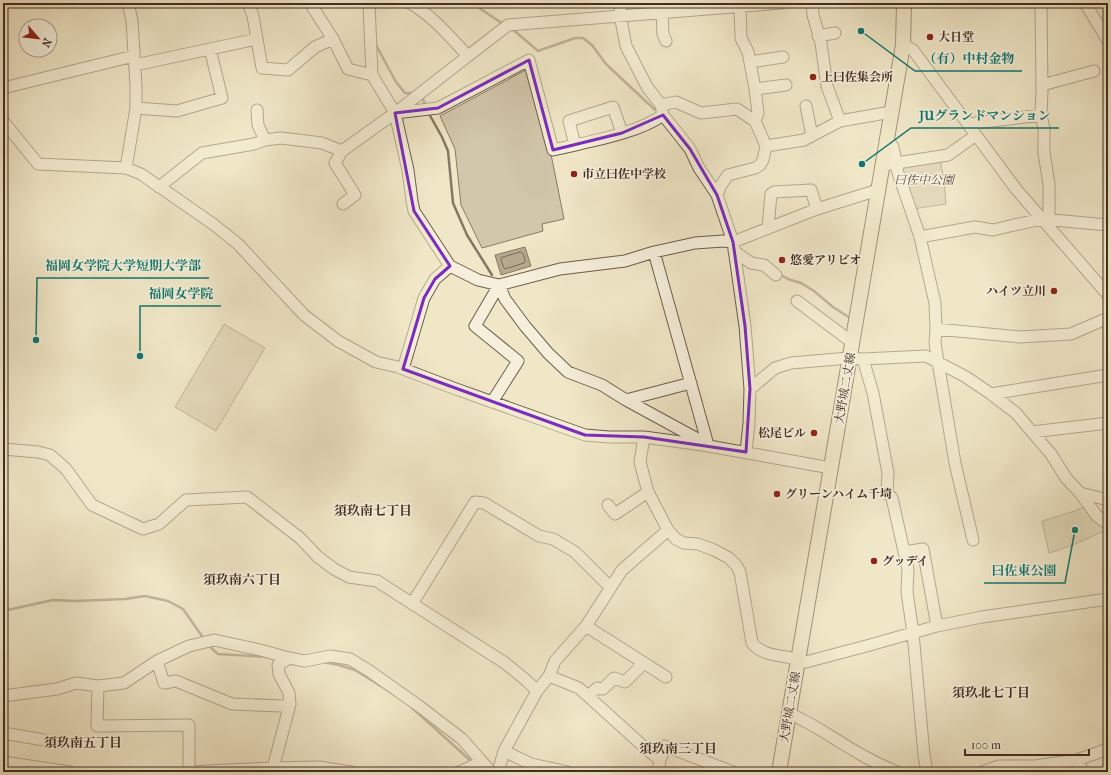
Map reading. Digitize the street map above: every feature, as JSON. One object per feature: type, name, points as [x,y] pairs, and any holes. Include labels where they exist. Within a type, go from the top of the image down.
[{"type":"main road","name":"大野城二丈線","points":[[779,772],[831,468],[856,358],[853,343],[903,45],[904,3]]},
{"type":"street","points":[[126,168],[136,108],[132,21],[128,3]]},
{"type":"street","points":[[248,3],[253,16],[262,68],[288,70],[315,47],[333,40]]},
{"type":"street","points":[[310,3],[333,40],[348,69],[372,75]]},
{"type":"street","points":[[369,3],[372,75],[395,113],[408,170],[414,211],[450,266],[478,280],[499,286],[560,269],[625,261],[654,252],[695,243],[723,241],[733,246],[751,263],[764,265],[776,275]]},
{"type":"street","points":[[410,3],[433,19],[468,56]]},
{"type":"street","points":[[621,3],[620,15],[626,46],[647,87],[690,149],[699,168],[717,195],[733,246],[745,326],[750,389],[746,452]]},
{"type":"street","points":[[343,204],[355,195],[335,163],[342,151],[395,113],[506,26],[620,15],[782,3]]},
{"type":"street","points":[[812,3],[813,15],[821,43],[827,86],[840,121]]},
{"type":"street","points":[[1041,3],[1041,115],[1044,129],[1044,153],[1049,184],[1049,215],[1042,219]]},
{"type":"street","points":[[1085,3],[1108,41]]},
{"type":"street","points":[[740,6],[741,38],[748,52],[758,113],[754,121]]},
{"type":"street","points":[[662,12],[662,34],[666,40]]},
{"type":"street","points":[[818,36],[835,33]]},
{"type":"street","points":[[3,88],[135,61],[257,40]]},
{"type":"street","points":[[903,45],[913,50],[1016,188],[1108,295]]},
{"type":"street","points":[[136,108],[177,110],[222,98],[210,49]]},
{"type":"street","points":[[750,62],[783,57]]},
{"type":"street","points":[[395,113],[438,108],[528,60],[553,150],[622,133],[654,121],[662,110],[676,102],[701,113],[737,109],[754,121],[766,146],[763,160],[755,168],[728,175],[721,185],[717,195]]},
{"type":"street","points":[[1042,85],[1094,71]]},
{"type":"street","points":[[755,90],[786,85]]},
{"type":"street","points":[[806,106],[812,136]]},
{"type":"street","points":[[575,145],[569,121],[613,107],[622,133]]},
{"type":"street","points":[[256,110],[258,125],[265,140]]},
{"type":"street","points":[[766,146],[804,140],[840,121],[891,112]]},
{"type":"street","points":[[968,124],[1041,115]]},
{"type":"street","points":[[3,121],[38,164],[126,168],[141,174],[213,224],[238,244],[304,315],[338,341],[376,362],[403,369],[585,435],[644,437],[746,452],[831,468]]},
{"type":"street","points":[[882,166],[948,155],[976,135]]},
{"type":"street","points":[[159,187],[202,153],[254,144],[265,140],[281,138],[322,143],[342,151]]},
{"type":"street","points":[[887,138],[893,147],[898,173],[920,237],[935,303],[935,343],[938,362],[955,463],[973,540]]},
{"type":"street","points":[[768,228],[771,194],[774,192],[811,190],[817,209]]},
{"type":"street","points":[[733,246],[768,228],[817,209],[878,190]]},
{"type":"street","points":[[920,237],[975,227],[993,230],[1014,224],[1042,219],[1108,225]]},
{"type":"street","points":[[654,252],[708,446]]},
{"type":"street","points":[[403,369],[424,298],[435,279],[450,266]]},
{"type":"street","points":[[499,286],[505,299],[525,326],[548,353],[568,372],[602,385],[708,446]]},
{"type":"street","points":[[492,402],[518,361],[475,326],[499,286]]},
{"type":"street","points":[[797,301],[853,343]]},
{"type":"street","points":[[936,329],[1020,337],[1071,334],[1108,318]]},
{"type":"street","points":[[750,389],[775,368],[791,364],[856,358],[926,356],[966,377],[1016,413],[1051,454],[1066,478],[1080,493],[1096,516],[1108,524]]},
{"type":"street","points":[[856,358],[872,393],[888,473],[887,492],[892,498],[908,569],[907,592],[914,633],[924,755],[927,772]]},
{"type":"street","points":[[991,394],[1108,375]]},
{"type":"street","points":[[626,400],[691,383]]},
{"type":"street","points":[[1032,432],[1108,423]]},
{"type":"street","points":[[644,437],[640,462],[648,492],[668,530],[676,539],[684,543],[698,544],[714,550],[733,561],[740,572],[752,643],[757,649],[764,652],[798,658],[806,662],[937,626],[982,617],[1108,599]]},
{"type":"street","points":[[3,449],[38,452],[50,455],[66,469],[92,505],[143,529],[159,524],[186,500],[247,498],[300,538],[318,557],[334,569],[349,577],[377,581],[505,663],[527,681],[536,691]]},
{"type":"street","points":[[608,505],[615,514],[648,492]]},
{"type":"street","points":[[1080,493],[1108,500]]},
{"type":"street","points":[[412,604],[475,502],[484,503],[540,536],[553,539],[575,552],[610,587]]},
{"type":"street","points":[[498,772],[504,751],[536,691],[549,676],[555,661],[586,626],[622,570],[668,530]]},
{"type":"street","points":[[904,552],[923,548],[937,626]]},
{"type":"street","points":[[586,626],[666,677]]},
{"type":"street","points":[[3,696],[57,689],[76,683],[98,686],[124,683],[156,661],[189,646],[214,640],[305,661],[330,656],[350,659],[420,706],[462,739],[491,772]]},
{"type":"street","points":[[273,770],[290,704],[289,693],[279,674],[278,665],[289,658]]},
{"type":"street","points":[[156,661],[164,683],[176,681],[232,704],[282,706],[290,704]]},
{"type":"street","points":[[588,696],[597,688],[603,689],[614,678],[625,682],[644,663]]},
{"type":"street","points":[[549,676],[578,688],[660,760]]},
{"type":"street","points":[[98,686],[98,726],[189,725],[189,772]]},
{"type":"street","points":[[789,713],[855,752],[897,772]]},
{"type":"street","points":[[3,733],[44,740]]},
{"type":"street","points":[[658,772],[665,746],[733,772]]},
{"type":"street","points":[[982,772],[998,766],[1035,766],[1077,760],[1108,749]]},
{"type":"street","points":[[504,751],[531,764],[568,772]]},
{"type":"street","points":[[1077,760],[1083,772]]},
{"type":"street","points":[[3,762],[70,772]]},
{"type":"street","points":[[459,772],[482,762]]},
{"type":"street","points":[[186,772],[273,770],[319,767],[352,772]]},
{"type":"highlighted area","points":[[529,60],[553,150],[622,133],[663,115],[690,149],[717,195],[733,242],[745,326],[750,389],[746,452],[644,437],[585,435],[403,369],[424,298],[435,279],[450,266],[414,211],[395,113],[438,108]]},
{"type":"green space","points":[[526,70],[552,159],[564,219],[542,224],[543,231],[482,248],[461,205],[455,149],[440,116]]},
{"type":"green space","name":"曰佐中公園","points":[[940,159],[946,204],[913,209],[896,163]]},
{"type":"green space","points":[[224,324],[265,348],[216,431],[175,407]]},
{"type":"green space","points":[[1087,505],[1108,529],[1087,539],[1049,553],[1042,521],[1075,511]]},
{"type":"water","points":[[525,247],[531,266],[501,275],[495,255]]},
{"type":"waterway","points":[[472,3],[503,24]]},
{"type":"waterway","points":[[511,28],[538,51],[575,38],[583,38],[592,45],[606,64],[655,110]]},
{"type":"waterway","points":[[376,45],[396,82],[405,93],[414,93]]},
{"type":"waterway","points":[[420,97],[423,99],[426,107]]},
{"type":"waterway","points":[[428,112],[448,151],[453,203],[467,235],[492,275]]},
{"type":"waterway","points":[[779,274],[788,279],[801,283],[814,291],[833,307],[850,318]]},
{"type":"waterway","points":[[3,611],[53,600],[76,601],[125,599],[145,596],[168,601],[183,609],[204,639]]},
{"type":"waterway","points":[[208,645],[218,654],[268,657]]},
{"type":"waterway","points":[[322,662],[355,670],[395,695]]},
{"type":"waterway","points":[[409,705],[472,762]]},
{"type":"waterway","points":[[477,767],[482,772]]},
{"type":"place","name":"（有）中村金物","points":[[861,31]]},
{"type":"place","name":"大日堂","points":[[930,37]]},
{"type":"place","name":"上曰佐集会所","points":[[813,77]]},
{"type":"place","name":"JUグランドマンション","points":[[862,164]]},
{"type":"place","name":"市立曰佐中学校","points":[[574,174]]},
{"type":"place","name":"悠愛アリビオ","points":[[782,260]]},
{"type":"place","name":"ハイツ立川","points":[[1054,291]]},
{"type":"place","name":"福岡女学院大学短期大学部","points":[[36,340]]},
{"type":"place","name":"福岡女学院","points":[[140,356]]},
{"type":"place","name":"松尾ビル","points":[[814,433]]},
{"type":"place","name":"グリーンハイム千埼","points":[[777,494]]},
{"type":"place","name":"曰佐東公園","points":[[1075,530]]},
{"type":"place","name":"グッデイ","points":[[874,561]]},
{"type":"district","name":"須玖南七丁目","points":[[373,510]]},
{"type":"district","name":"須玖南六丁目","points":[[242,579]]},
{"type":"district","name":"須玖北七丁目","points":[[991,692]]},
{"type":"district","name":"須玖南五丁目","points":[[83,742]]},
{"type":"district","name":"須玖南三丁目","points":[[678,748]]}]
